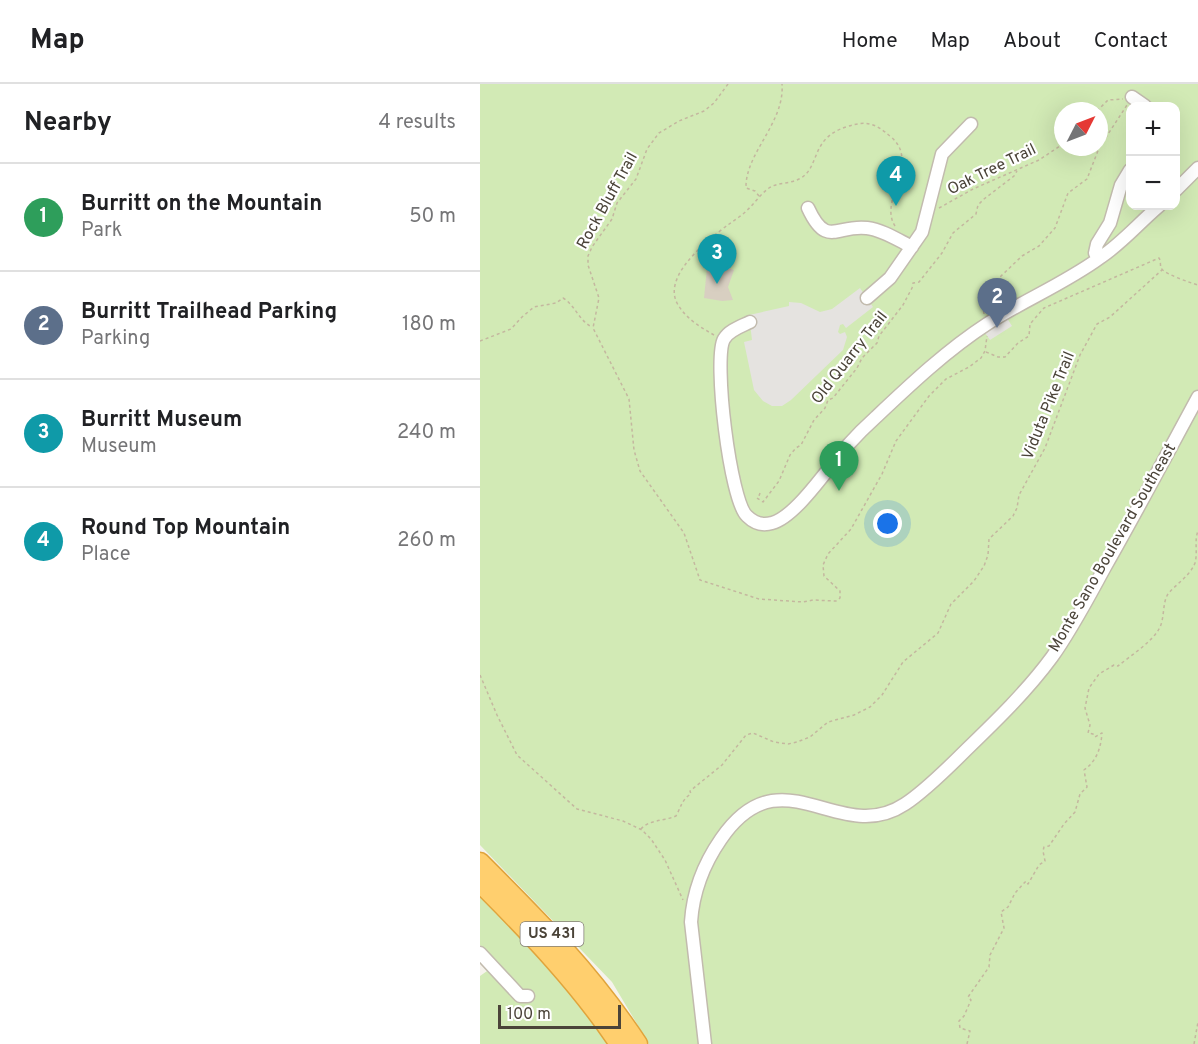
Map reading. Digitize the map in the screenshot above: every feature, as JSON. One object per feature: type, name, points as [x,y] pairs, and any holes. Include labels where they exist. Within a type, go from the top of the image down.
[{"type":"highway","name":"US 431","points":[[480,862],[540,921],[580,965],[611,1004],[638,1044]]},
{"type":"highway","name":"US 431","points":[[480,883],[568,976],[618,1044]]},
{"type":"street","points":[[1131,99],[1137,102]]},
{"type":"street","points":[[867,298],[890,278],[908,245],[922,232],[942,154],[971,124]]},
{"type":"street","points":[[1180,186],[1198,168]]},
{"type":"street","points":[[1098,259],[1095,253],[1097,244],[1110,223],[1121,185],[1126,178]]},
{"type":"street","points":[[808,208],[813,220],[821,228],[831,233],[861,228],[870,229],[908,245]]},
{"type":"street","points":[[750,322],[729,333],[723,340],[720,355],[730,469],[736,495],[742,512],[757,524],[764,524],[773,523],[790,511],[847,446],[925,372],[987,324],[1098,259],[1153,210]]},
{"type":"street","name":"Monte Sano Boulevard Southeast","points":[[705,1044],[691,922],[693,903],[706,863],[730,826],[746,810],[766,801],[775,800],[801,801],[856,816],[868,817],[891,811],[905,804],[982,735],[1038,675],[1083,609],[1198,396]]},
{"type":"street","points":[[480,953],[520,996],[528,996]]},
{"type":"path","name":"Rock Bluff Trail","points":[[593,328],[599,298],[588,265],[588,256],[592,248],[612,219],[617,204],[636,179],[647,149],[659,134],[679,121],[704,111],[714,103],[728,84]]},
{"type":"path","points":[[759,197],[755,191],[746,188],[746,183],[749,171],[781,106],[782,84]]},
{"type":"path","points":[[480,341],[511,329],[534,307],[555,303],[563,298],[568,301],[583,322],[593,328],[629,399],[634,450],[640,471],[684,533],[700,580],[759,599],[836,601],[840,598],[840,591],[824,576],[823,566],[828,554],[851,529],[882,474],[896,441],[929,396],[946,379],[981,358],[985,351],[987,324],[983,307],[990,292],[1005,272],[1022,256],[1039,246],[1055,228],[1068,193],[1087,179],[1099,148],[1131,99],[1114,98],[1106,102]]},
{"type":"path","points":[[723,340],[687,316],[675,301],[676,277],[681,268],[713,236],[746,212],[759,197],[776,185],[800,179],[808,172],[825,138],[847,126],[870,122],[893,138],[902,152],[891,217],[893,224],[908,245]]},
{"type":"path","name":"Oak Tree Trail","points":[[929,209],[940,208],[973,189],[1039,160],[1054,150]]},
{"type":"path","name":"Old Quarry Trail","points":[[760,493],[757,498],[765,501],[779,481],[790,455],[801,445],[828,400],[833,398],[857,368],[862,358],[877,343],[879,336],[903,305],[913,283],[918,282],[942,253],[953,233],[976,214],[978,205],[1017,171]]},
{"type":"path","points":[[985,351],[998,357],[1005,357],[1018,343],[1029,336],[1030,324],[1044,308],[1159,258],[1163,269],[1177,278],[1186,279],[1198,285]]},
{"type":"path","name":"Viduta Pike Trail","points":[[641,829],[643,825],[676,816],[685,797],[691,794],[690,791],[724,762],[746,735],[753,733],[774,742],[788,744],[797,742],[810,737],[828,722],[854,715],[877,701],[903,662],[938,633],[951,604],[974,581],[984,566],[988,555],[989,539],[1017,508],[1019,495],[1046,448],[1080,355],[1097,324],[1110,317],[1163,269]]},
{"type":"path","points":[[967,1044],[970,1031],[960,1028],[959,1021],[964,1016],[971,1000],[968,997],[989,967],[990,955],[1004,928],[1000,912],[1008,907],[1018,888],[1026,881],[1028,884],[1039,865],[1045,861],[1044,847],[1049,846],[1077,810],[1076,805],[1080,794],[1087,787],[1084,770],[1092,764],[1101,746],[1103,733],[1095,737],[1088,733],[1090,726],[1085,708],[1089,688],[1099,674],[1114,665],[1118,666],[1160,629],[1165,610],[1165,599],[1195,563],[1197,548],[1195,539],[1198,531]]},
{"type":"path","points":[[480,675],[517,755],[577,809],[623,821],[641,829],[665,860],[684,902],[693,903]]},
{"type":"path","points":[[1194,1044],[1198,1022]]},
{"type":"green space","points":[[480,84],[1198,84],[1198,1044],[649,1044],[612,982],[480,845]]},
{"type":"green space","points":[[480,883],[619,1044],[480,1044],[480,976],[497,964],[480,945]]},
{"type":"shaded area","points":[[860,288],[873,307],[846,328],[843,324],[840,325],[838,332],[840,334],[845,332],[847,337],[843,350],[782,406],[772,406],[763,401],[754,390],[744,342],[752,340],[749,315],[789,306],[789,302],[801,303],[820,312],[832,309]]},
{"type":"shaded area","points":[[1005,315],[1012,326],[990,340],[983,330]]},
{"type":"building","points":[[725,267],[734,270],[728,287],[733,300],[704,298],[707,268]]},
{"type":"place","name":"Round Top Mountain","points":[[896,206]]},
{"type":"place","name":"Burritt Museum","points":[[717,284]]},
{"type":"place","name":"Burritt Trailhead Parking","points":[[997,328]]},
{"type":"place","name":"Burritt on the Mountain","points":[[839,491]]}]
